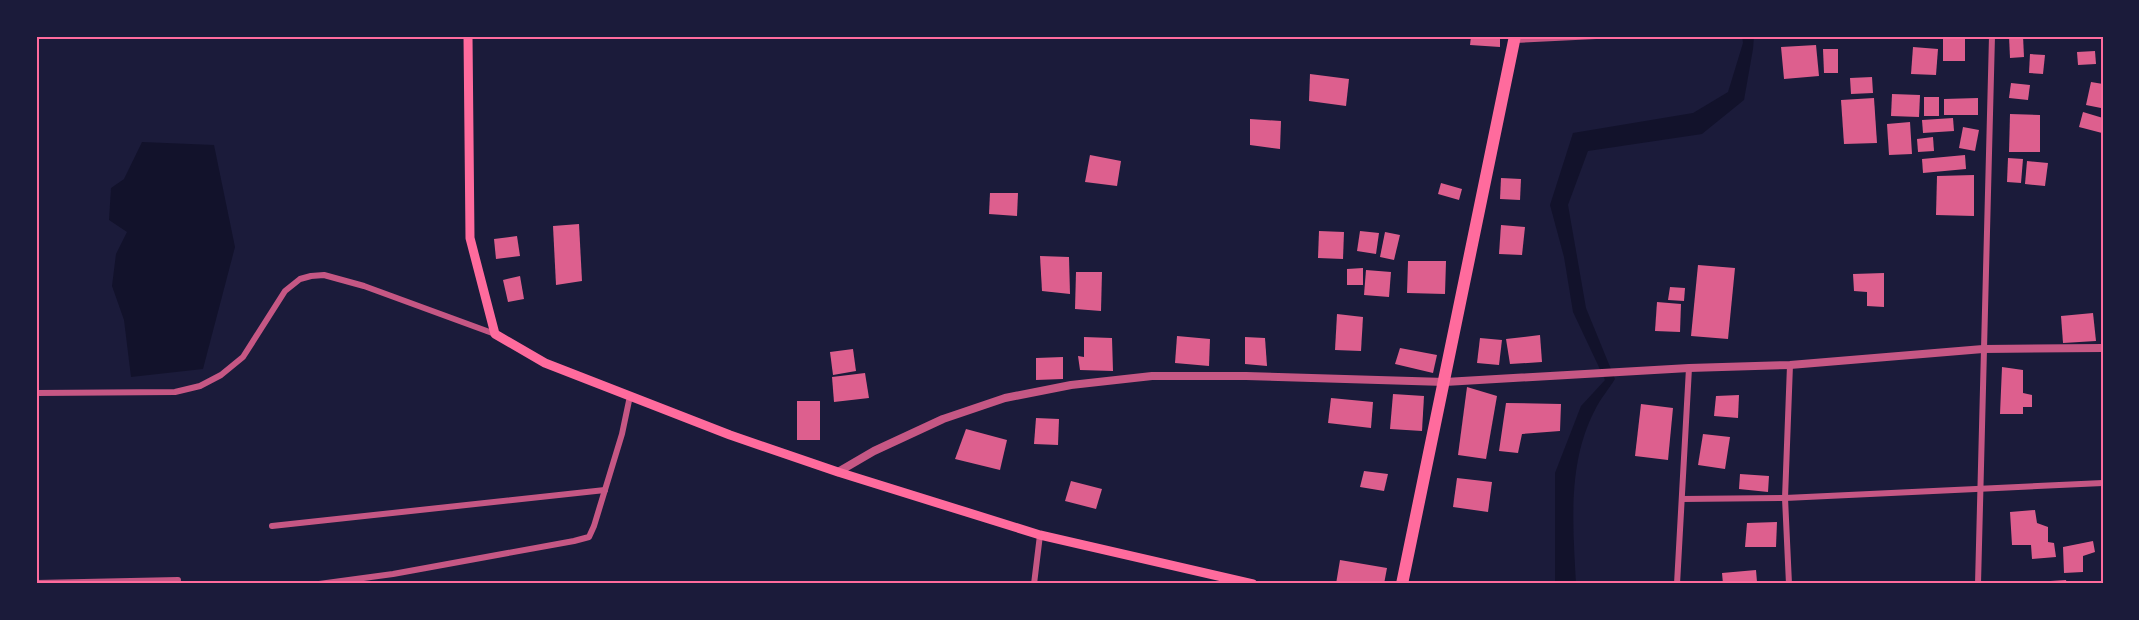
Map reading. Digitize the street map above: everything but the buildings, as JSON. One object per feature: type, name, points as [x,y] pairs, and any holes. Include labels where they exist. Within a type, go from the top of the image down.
[{"type":"highway","points":[[1402,584],[1514,38]]},
{"type":"main road","points":[[468,36],[470,238],[495,334],[545,363],[730,435],[838,472],[1040,535],[1253,584]]},
{"type":"street","points":[[1514,38],[1596,36]]},
{"type":"street","points":[[1978,584],[1992,36]]},
{"type":"street","points":[[36,393],[175,392],[201,386],[221,375],[243,357],[285,291],[300,279],[311,276],[324,275],[364,286],[495,334]]},
{"type":"street","points":[[838,472],[874,451],[943,419],[1005,398],[1071,385],[1152,376],[1246,376],[1445,382],[1618,371],[1790,365],[1983,349],[2103,348]]},
{"type":"street","points":[[1789,584],[1785,498],[1790,365]]},
{"type":"street","points":[[1677,584],[1689,368]]},
{"type":"street","points":[[319,584],[393,574],[588,537],[594,526],[622,434],[630,396]]},
{"type":"street","points":[[1682,499],[1785,498],[2103,483]]},
{"type":"street","points":[[272,526],[605,490]]},
{"type":"street","points":[[1034,584],[1040,535]]},
{"type":"street","points":[[36,583],[178,580]]},
{"type":"shaded area","points":[[1742,36],[1754,36],[1744,100],[1702,134],[1588,151],[1568,205],[1586,308],[1615,379],[1595,410],[1580,451],[1573,517],[1576,584],[1555,584],[1555,473],[1581,406],[1605,380],[1573,312],[1564,257],[1550,205],[1573,133],[1693,113],[1728,92],[1743,43]]},
{"type":"shaded area","points":[[142,142],[214,145],[235,247],[203,369],[131,377],[124,320],[112,286],[116,254],[127,232],[109,220],[111,188],[124,179]]}]
